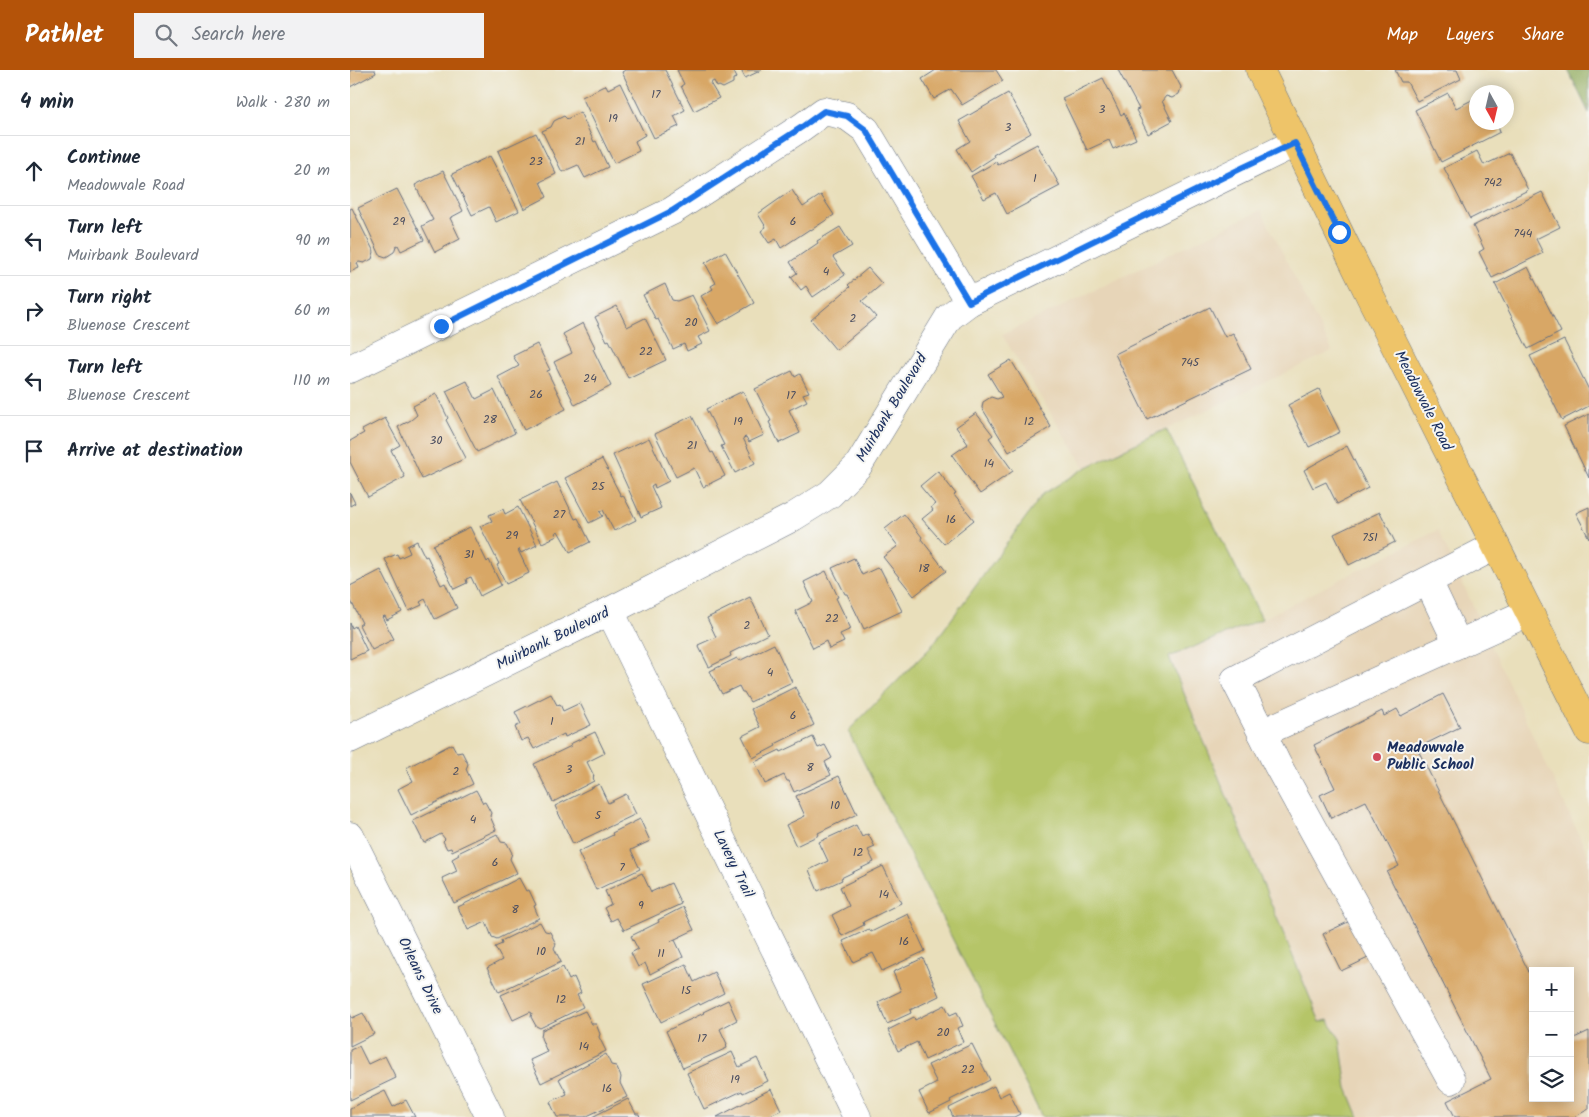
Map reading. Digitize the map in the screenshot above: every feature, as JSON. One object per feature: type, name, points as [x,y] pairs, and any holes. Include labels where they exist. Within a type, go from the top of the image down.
[{"type":"main road","name":"Meadowvale Road","points":[[1260,70],[1495,546],[1589,731]]},
{"type":"street","points":[[350,369],[672,211],[824,111],[847,116],[866,130],[969,302]]},
{"type":"street","name":"Muirbank Boulevard","points":[[350,739],[610,611],[793,517],[830,494],[858,466],[949,316],[969,302],[1295,143]]},
{"type":"street","points":[[1451,1080],[1282,773],[1236,680],[1495,546]]},
{"type":"street","points":[[1428,581],[1458,644]]},
{"type":"street","name":"Lavery Trail","points":[[610,611],[857,1117]]},
{"type":"street","points":[[1262,733],[1529,612]]},
{"type":"street","name":"Orleans Drive","points":[[350,836],[490,1117]]},
{"type":"shaded area","points":[[1261,210],[1332,351],[1085,468],[1002,335]]},
{"type":"shaded area","name":"Meadowvale Public School","points":[[1438,530],[1589,857],[1589,1117],[1359,1117],[1169,657],[1262,619]]},
{"type":"green space","points":[[1568,70],[1589,70],[1589,113]]},
{"type":"green space","points":[[1166,429],[1262,619],[1169,657],[1320,1022],[1328,1020],[1340,1039],[1347,1088],[1359,1117],[1042,1117],[848,731],[931,647],[1043,494],[1085,468]]},
{"type":"building","points":[[350,70],[375,70],[376,73],[350,87]]},
{"type":"building","points":[[625,70],[665,70],[685,110],[674,116],[679,126],[654,138],[622,72]]},
{"type":"building","points":[[677,70],[733,70],[737,78],[733,79],[733,83],[723,88],[717,87],[714,81],[710,83],[719,98],[694,111],[681,86],[684,84]]},
{"type":"building","points":[[741,70],[762,70],[745,78]]},
{"type":"building","points":[[936,70],[996,70],[1003,81],[962,105],[951,89],[934,99],[922,79]]},
{"type":"building","points":[[1118,70],[1172,70],[1181,87],[1179,94],[1172,98],[1166,96],[1162,101],[1172,121],[1148,134],[1136,110],[1139,109]]},
{"type":"building","points":[[1395,70],[1457,70],[1461,79],[1417,101],[1407,82],[1401,82]]},
{"type":"building","points":[[1103,78],[1121,115],[1124,113],[1136,139],[1113,149],[1109,140],[1087,150],[1062,98]]},
{"type":"building","points":[[620,83],[645,135],[635,141],[639,151],[614,163],[582,97],[606,85],[608,89]]},
{"type":"building","points":[[1008,93],[1031,133],[993,155],[994,157],[971,172],[957,149],[970,141],[959,121]]},
{"type":"building","points":[[1448,93],[1456,108],[1469,102],[1469,130],[1499,130],[1500,132],[1441,162],[1415,110]]},
{"type":"building","points":[[580,112],[608,167],[585,178],[578,165],[562,172],[542,131],[551,127],[554,121],[564,116],[567,119]]},
{"type":"building","points":[[536,133],[556,174],[540,182],[547,197],[524,209],[498,151]]},
{"type":"building","points":[[1037,144],[1060,186],[1007,214],[996,193],[984,199],[971,176],[996,162],[998,165]]},
{"type":"building","points":[[1477,151],[1484,165],[1510,153],[1528,190],[1470,219],[1444,168]]},
{"type":"building","points":[[490,156],[519,211],[496,222],[489,207],[472,215],[452,174]]},
{"type":"building","points":[[443,171],[463,211],[450,218],[460,239],[435,252],[422,226],[433,220],[415,185]]},
{"type":"building","points":[[397,189],[424,240],[401,251],[398,245],[394,252],[386,257],[380,255],[358,208]]},
{"type":"building","points":[[792,190],[803,207],[821,195],[834,215],[781,248],[776,239],[769,243],[761,231],[766,227],[758,214]]},
{"type":"building","points":[[1542,192],[1560,227],[1536,239],[1543,253],[1492,278],[1479,252],[1484,249],[1473,226]]},
{"type":"building","points":[[352,208],[374,252],[372,259],[364,263],[357,263],[359,268],[350,272],[350,209]]},
{"type":"building","points":[[840,227],[852,246],[833,257],[845,275],[813,297],[806,286],[801,290],[791,277],[797,273],[790,262],[818,243],[817,241]]},
{"type":"building","points":[[725,251],[754,303],[718,324],[701,296],[713,289],[711,286],[716,283],[705,263]]},
{"type":"building","points":[[1528,267],[1561,332],[1528,349],[1495,284]]},
{"type":"building","points":[[868,268],[882,284],[862,301],[876,317],[836,350],[811,320],[850,287],[848,285]]},
{"type":"building","points":[[665,284],[672,300],[677,301],[692,295],[710,331],[698,337],[702,344],[687,351],[684,344],[673,349],[643,295]]},
{"type":"building","points":[[617,306],[627,327],[645,318],[666,360],[628,378],[595,317]]},
{"type":"building","points":[[1210,307],[1225,337],[1233,333],[1251,369],[1147,419],[1115,354]]},
{"type":"building","points":[[583,323],[611,386],[575,405],[554,362],[572,353],[563,334]]},
{"type":"building","points":[[1564,340],[1589,390],[1589,406],[1562,420],[1530,356]]},
{"type":"building","points":[[537,344],[550,370],[547,371],[566,409],[524,430],[498,377],[519,366],[513,356]]},
{"type":"building","points":[[1011,360],[1051,427],[1009,452],[982,408],[983,402],[991,397],[997,399],[1002,397],[988,374]]},
{"type":"building","points":[[792,371],[795,377],[800,374],[809,392],[803,394],[807,401],[789,410],[800,433],[779,443],[769,422],[771,421],[755,389]]},
{"type":"building","points":[[467,381],[476,399],[494,390],[515,433],[477,452],[446,391]]},
{"type":"building","points":[[1319,389],[1340,432],[1309,447],[1288,405]]},
{"type":"building","points":[[743,391],[764,435],[749,442],[746,437],[743,438],[755,463],[735,473],[721,446],[724,445],[706,409]]},
{"type":"building","points":[[436,394],[448,418],[446,420],[466,458],[422,479],[398,427],[417,415],[413,406]]},
{"type":"building","points":[[976,413],[993,435],[989,438],[1013,471],[980,494],[952,455],[968,444],[956,427]]},
{"type":"building","points":[[1589,414],[1589,478],[1564,426]]},
{"type":"building","points":[[692,416],[725,476],[703,487],[694,468],[676,477],[655,434]]},
{"type":"building","points":[[385,418],[400,445],[391,450],[405,477],[368,497],[350,462],[350,441],[364,433],[362,430]]},
{"type":"building","points":[[649,438],[669,481],[655,488],[654,484],[651,486],[661,508],[641,517],[613,455]]},
{"type":"building","points":[[1347,446],[1368,488],[1337,504],[1326,482],[1313,488],[1304,470]]},
{"type":"building","points":[[602,459],[636,520],[614,531],[603,510],[600,512],[603,516],[589,523],[565,478]]},
{"type":"building","points":[[938,471],[974,520],[944,544],[922,519],[933,510],[931,507],[935,504],[920,486]]},
{"type":"building","points":[[557,482],[575,519],[578,518],[590,542],[570,552],[558,531],[555,533],[557,536],[542,543],[520,500]]},
{"type":"building","points":[[350,493],[355,503],[350,506]]},
{"type":"building","points":[[518,507],[537,545],[521,553],[518,550],[529,573],[506,584],[497,565],[499,564],[480,526],[492,521],[489,515],[503,509],[505,514]]},
{"type":"building","points":[[1589,507],[1589,538],[1576,513]]},
{"type":"building","points":[[1380,512],[1395,542],[1349,565],[1334,534]]},
{"type":"building","points":[[904,514],[946,571],[914,596],[883,557],[898,546],[885,529]]},
{"type":"building","points":[[470,527],[487,562],[489,560],[501,585],[480,596],[471,577],[466,579],[467,583],[454,589],[433,545]]},
{"type":"building","points":[[417,541],[425,557],[427,556],[441,585],[445,583],[457,608],[435,619],[425,599],[420,602],[422,605],[409,611],[385,559],[397,554],[399,558],[410,553],[407,546]]},
{"type":"building","points":[[854,558],[862,575],[880,568],[902,611],[864,629],[832,568]]},
{"type":"building","points":[[381,570],[402,612],[387,620],[385,616],[382,617],[394,639],[372,650],[359,625],[362,623],[350,599],[350,586]]},
{"type":"building","points":[[826,571],[838,597],[836,598],[851,629],[840,634],[844,642],[829,649],[826,641],[813,648],[795,611],[813,602],[804,582]]},
{"type":"building","points":[[750,597],[768,634],[730,653],[731,656],[709,667],[698,645],[716,637],[707,618]]},
{"type":"building","points":[[350,623],[352,628],[355,626],[367,651],[350,659]]},
{"type":"building","points":[[774,644],[792,682],[750,702],[739,686],[722,694],[710,671],[737,658],[739,661]]},
{"type":"building","points":[[795,687],[814,725],[775,744],[776,746],[753,758],[742,736],[760,727],[751,709]]},
{"type":"building","points":[[551,694],[557,705],[560,704],[563,711],[580,703],[591,725],[565,737],[564,734],[534,749],[528,738],[521,741],[515,727],[521,724],[515,712]]},
{"type":"building","points":[[1443,694],[1460,727],[1417,748],[1529,972],[1529,1102],[1574,1102],[1574,1038],[1589,1031],[1589,1109],[1574,1117],[1455,1117],[1447,1101],[1491,1079],[1387,872],[1399,866],[1366,801],[1331,818],[1320,795],[1335,788],[1314,745],[1382,711],[1384,716],[1397,709],[1401,716]]},
{"type":"building","points":[[595,732],[605,753],[587,762],[594,776],[594,781],[553,802],[534,764]]},
{"type":"building","points":[[813,737],[818,748],[825,745],[832,758],[825,762],[831,775],[794,792],[784,775],[765,784],[755,762]]},
{"type":"building","points":[[452,744],[457,753],[462,752],[468,764],[466,769],[473,784],[411,815],[398,789],[413,781],[406,768]]},
{"type":"building","points":[[839,776],[857,814],[796,846],[786,825],[805,816],[796,796]]},
{"type":"building","points":[[599,784],[608,803],[626,794],[636,814],[573,844],[555,806]]},
{"type":"building","points":[[476,790],[491,813],[490,816],[496,830],[452,851],[451,848],[447,849],[443,841],[445,839],[441,834],[424,843],[413,821]]},
{"type":"building","points":[[640,819],[650,841],[631,850],[640,869],[596,890],[578,852]]},
{"type":"building","points":[[856,825],[862,837],[868,834],[875,847],[868,850],[874,862],[818,891],[809,870],[828,861],[819,842]]},
{"type":"building","points":[[497,834],[501,842],[507,843],[512,853],[510,859],[517,873],[454,903],[442,878],[457,871],[452,859],[459,855],[458,853]]},
{"type":"building","points":[[883,866],[901,903],[863,922],[864,925],[842,936],[832,915],[849,906],[840,887]]},
{"type":"building","points":[[642,873],[651,892],[671,883],[681,904],[624,930],[617,918],[611,921],[604,908],[611,904],[605,891]]},
{"type":"building","points":[[519,878],[526,891],[529,890],[536,905],[534,906],[539,918],[497,939],[492,937],[486,922],[468,930],[458,907]]},
{"type":"building","points":[[683,907],[694,930],[671,941],[675,940],[683,957],[650,974],[645,963],[638,967],[631,953],[638,949],[631,936]]},
{"type":"building","points":[[908,914],[925,951],[882,971],[873,953],[853,962],[843,941],[869,929],[871,932]]},
{"type":"building","points":[[1350,921],[1368,958],[1341,971],[1323,934]]},
{"type":"building","points":[[540,922],[545,931],[550,932],[556,944],[554,948],[561,962],[499,992],[487,968],[502,960],[495,947],[502,944],[501,941]]},
{"type":"building","points":[[923,958],[939,996],[910,1010],[911,1013],[887,1024],[878,1002],[901,991],[893,972]]},
{"type":"building","points":[[686,964],[694,982],[714,972],[724,993],[661,1022],[643,984]]},
{"type":"building","points":[[563,967],[569,980],[574,977],[581,993],[577,995],[583,1007],[540,1028],[536,1026],[530,1012],[513,1020],[501,995]]},
{"type":"building","points":[[728,1000],[737,1020],[720,1029],[727,1048],[683,1068],[666,1031]]},
{"type":"building","points":[[945,1005],[950,1015],[957,1012],[963,1026],[957,1028],[963,1042],[925,1060],[917,1042],[898,1051],[888,1030],[914,1017],[915,1020]]},
{"type":"building","points":[[585,1011],[592,1024],[596,1024],[600,1034],[599,1037],[606,1051],[541,1083],[530,1060],[547,1052],[541,1038],[542,1030]]},
{"type":"building","points":[[363,1013],[374,1034],[350,1046],[350,1014],[352,1018]]},
{"type":"building","points":[[972,1044],[990,1080],[929,1113],[919,1092],[937,1083],[928,1065]]},
{"type":"building","points":[[359,1046],[368,1064],[385,1056],[396,1078],[350,1100],[350,1050]]},
{"type":"building","points":[[732,1052],[739,1067],[757,1058],[768,1081],[704,1109],[687,1073]]},
{"type":"building","points":[[606,1054],[611,1065],[616,1066],[621,1077],[620,1083],[627,1097],[585,1117],[557,1117],[550,1102],[567,1094],[559,1079]]},
{"type":"building","points":[[994,1086],[999,1097],[1009,1092],[1020,1114],[1014,1117],[953,1117],[949,1108]]},
{"type":"building","points":[[771,1089],[781,1110],[766,1117],[717,1117]]},
{"type":"building","points":[[385,1091],[393,1107],[406,1100],[415,1117],[350,1117],[350,1108]]},
{"type":"building","points":[[628,1099],[636,1114],[639,1114],[640,1117],[592,1117]]},
{"type":"place","name":"Meadowvale Public School","points":[[1377,757]]},
{"type":"route","points":[[441,326],[672,211],[824,111],[847,116],[866,130],[969,302],[1295,143],[1339,232]]}]
